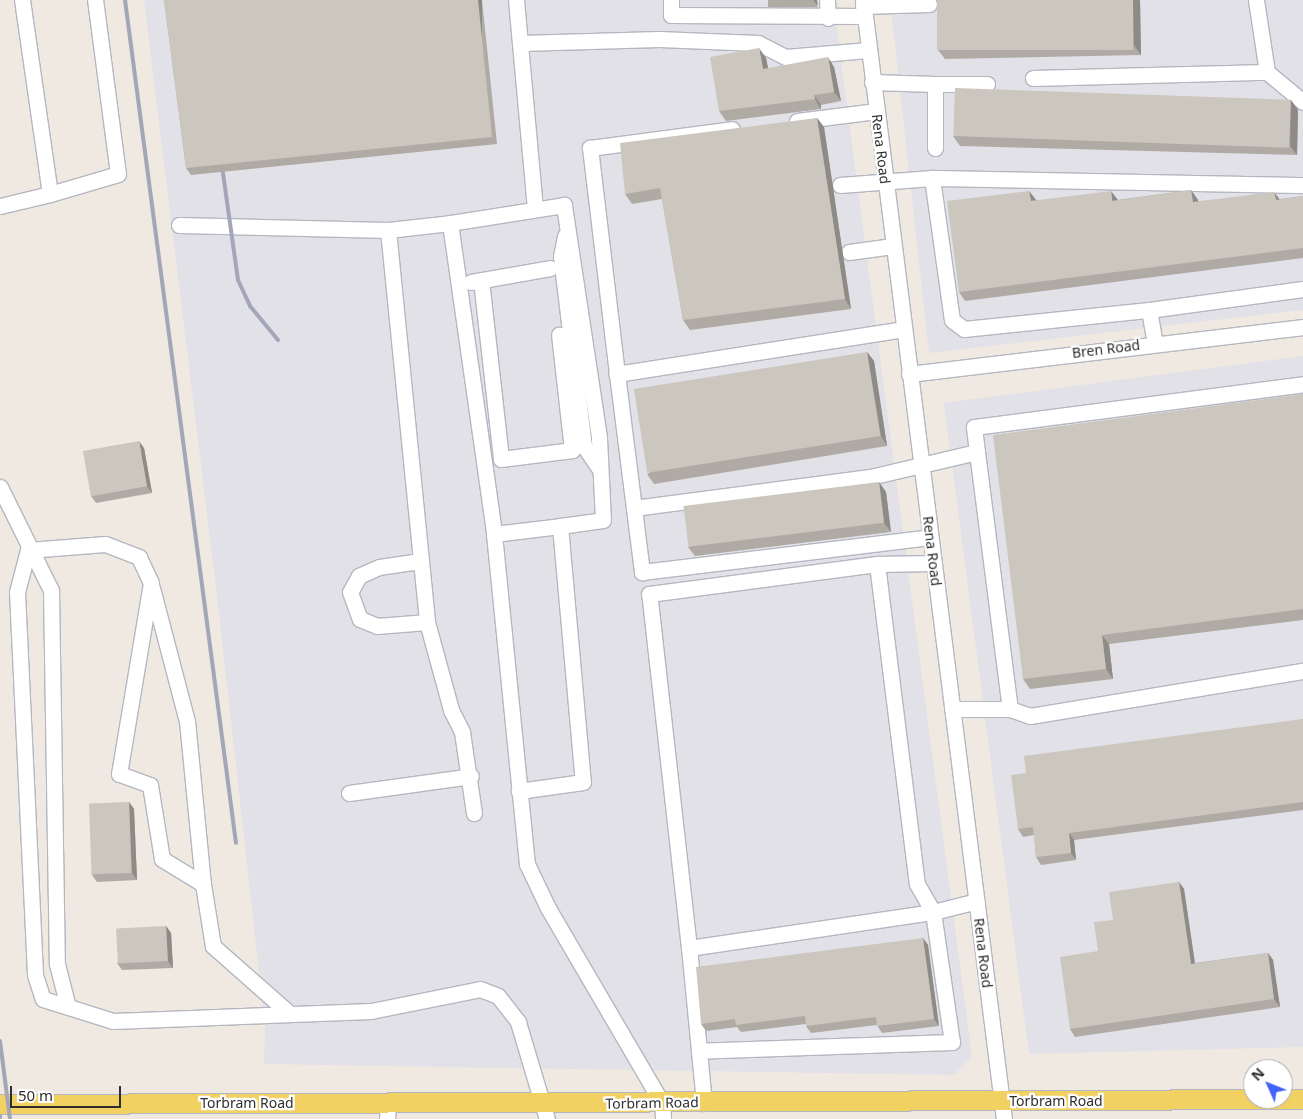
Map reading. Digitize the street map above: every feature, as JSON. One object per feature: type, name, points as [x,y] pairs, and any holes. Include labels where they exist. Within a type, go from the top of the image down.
[{"type":"main road","name":"Torbram Road","points":[[0,1104],[546,1112],[662,1111],[704,1102],[1003,1110],[1303,1099]]},
{"type":"street","points":[[22,0],[50,194]]},
{"type":"street","points":[[0,206],[50,194],[118,174],[95,0]]},
{"type":"street","points":[[516,0],[535,209]]},
{"type":"street","points":[[671,0],[671,15],[828,18],[863,7],[929,4]]},
{"type":"street","points":[[827,0],[828,18]]},
{"type":"street","points":[[1256,0],[1267,72]]},
{"type":"street","name":"Rena Road","points":[[863,7],[1003,1110]]},
{"type":"street","points":[[520,43],[659,38],[758,43],[786,57],[868,50]]},
{"type":"street","points":[[1033,78],[1267,72],[1303,102]]},
{"type":"street","points":[[872,82],[987,84]]},
{"type":"street","points":[[935,84],[935,148]]},
{"type":"street","points":[[779,123],[876,111]]},
{"type":"street","points":[[750,127],[590,148],[616,374],[642,572],[930,537]]},
{"type":"street","points":[[932,178],[952,320],[964,329],[1149,310],[1303,289]]},
{"type":"street","points":[[840,185],[884,180],[932,178],[1303,185]]},
{"type":"street","points":[[179,225],[388,230],[450,223],[564,205],[565,234],[573,255],[599,437],[602,520],[494,534]]},
{"type":"street","points":[[450,223],[494,534],[527,864],[538,889],[662,1111]]},
{"type":"street","points":[[388,230],[427,622],[450,710],[462,732],[471,776],[474,812]]},
{"type":"street","points":[[849,252],[893,246]]},
{"type":"street","points":[[460,283],[550,268]]},
{"type":"street","points":[[481,280],[501,459],[572,450],[559,335]]},
{"type":"street","points":[[1149,310],[1154,343]]},
{"type":"street","name":"Bren Road","points":[[909,374],[1154,343],[1303,327]]},
{"type":"street","points":[[616,374],[904,330]]},
{"type":"street","points":[[1010,709],[974,427],[1303,384]]},
{"type":"street","points":[[634,508],[870,477],[921,463],[977,452]]},
{"type":"street","points":[[0,487],[28,550],[50,590],[57,964],[68,1007]]},
{"type":"street","points":[[519,791],[583,782],[560,526]]},
{"type":"street","points":[[28,550],[105,544],[139,557],[151,583],[186,721],[203,884],[213,946],[290,1014]]},
{"type":"street","points":[[28,550],[17,592],[35,975],[43,999],[113,1021],[371,1011],[460,990],[480,989],[498,996],[518,1022],[546,1112]]},
{"type":"street","points":[[420,561],[378,567],[359,576],[350,592],[360,619],[377,626],[427,622]]},
{"type":"street","points":[[704,1102],[690,948],[649,594],[877,564],[933,563]]},
{"type":"street","points":[[699,1051],[952,1042],[933,912],[917,884],[877,564]]},
{"type":"street","points":[[151,583],[119,774],[150,785],[162,859],[203,884]]},
{"type":"street","points":[[952,709],[1010,709],[1030,716],[1303,672]]},
{"type":"street","points":[[349,793],[471,776]]},
{"type":"street","points":[[690,948],[933,912],[977,901]]},
{"type":"shaded area","points":[[144,0],[833,0],[972,1057],[954,1075],[264,1064],[265,1025],[216,587]]},
{"type":"shaded area","points":[[890,0],[1303,0],[1303,310],[929,353]]},
{"type":"shaded area","points":[[1303,356],[1303,1047],[1029,1054],[944,403]]},
{"type":"building","points":[[164,0],[478,0],[492,137],[186,168]]},
{"type":"building","points":[[937,0],[1133,0],[1133,50],[937,50]]},
{"type":"building","points":[[759,48],[763,69],[828,57],[834,92],[814,95],[815,99],[719,111],[710,57]]},
{"type":"building","points":[[955,88],[1291,100],[1289,148],[953,136]]},
{"type":"building","points":[[817,118],[845,299],[683,320],[660,188],[625,194],[620,143]]},
{"type":"building","points":[[1191,190],[1193,202],[1274,192],[1276,200],[1303,196],[1303,248],[959,292],[947,201],[1029,191],[1031,201],[1111,191],[1112,201]]},
{"type":"building","points":[[867,352],[880,436],[647,473],[634,389]]},
{"type":"building","points":[[1303,394],[1303,609],[1102,635],[1106,669],[1023,679],[993,435]]},
{"type":"building","points":[[139,441],[147,486],[91,496],[83,451]]},
{"type":"building","points":[[879,482],[884,523],[688,547],[683,506]]},
{"type":"building","points":[[1303,719],[1303,802],[1069,833],[1071,853],[1036,857],[1033,827],[1018,829],[1011,775],[1026,773],[1024,756]]},
{"type":"building","points":[[129,802],[131,873],[92,874],[89,803]]},
{"type":"building","points":[[1179,882],[1191,964],[1268,953],[1274,999],[1070,1029],[1060,957],[1098,951],[1094,922],[1113,920],[1109,892]]},
{"type":"building","points":[[166,926],[168,961],[118,964],[116,929]]},
{"type":"building","points":[[923,938],[934,1019],[877,1026],[876,1017],[806,1026],[805,1016],[736,1025],[735,1019],[701,1024],[696,967]]},
{"type":"railway","points":[[125,0],[236,843]]},
{"type":"railway","points":[[221,159],[238,280],[250,306],[278,340]]},
{"type":"railway","points":[[0,1041],[10,1119]]}]
